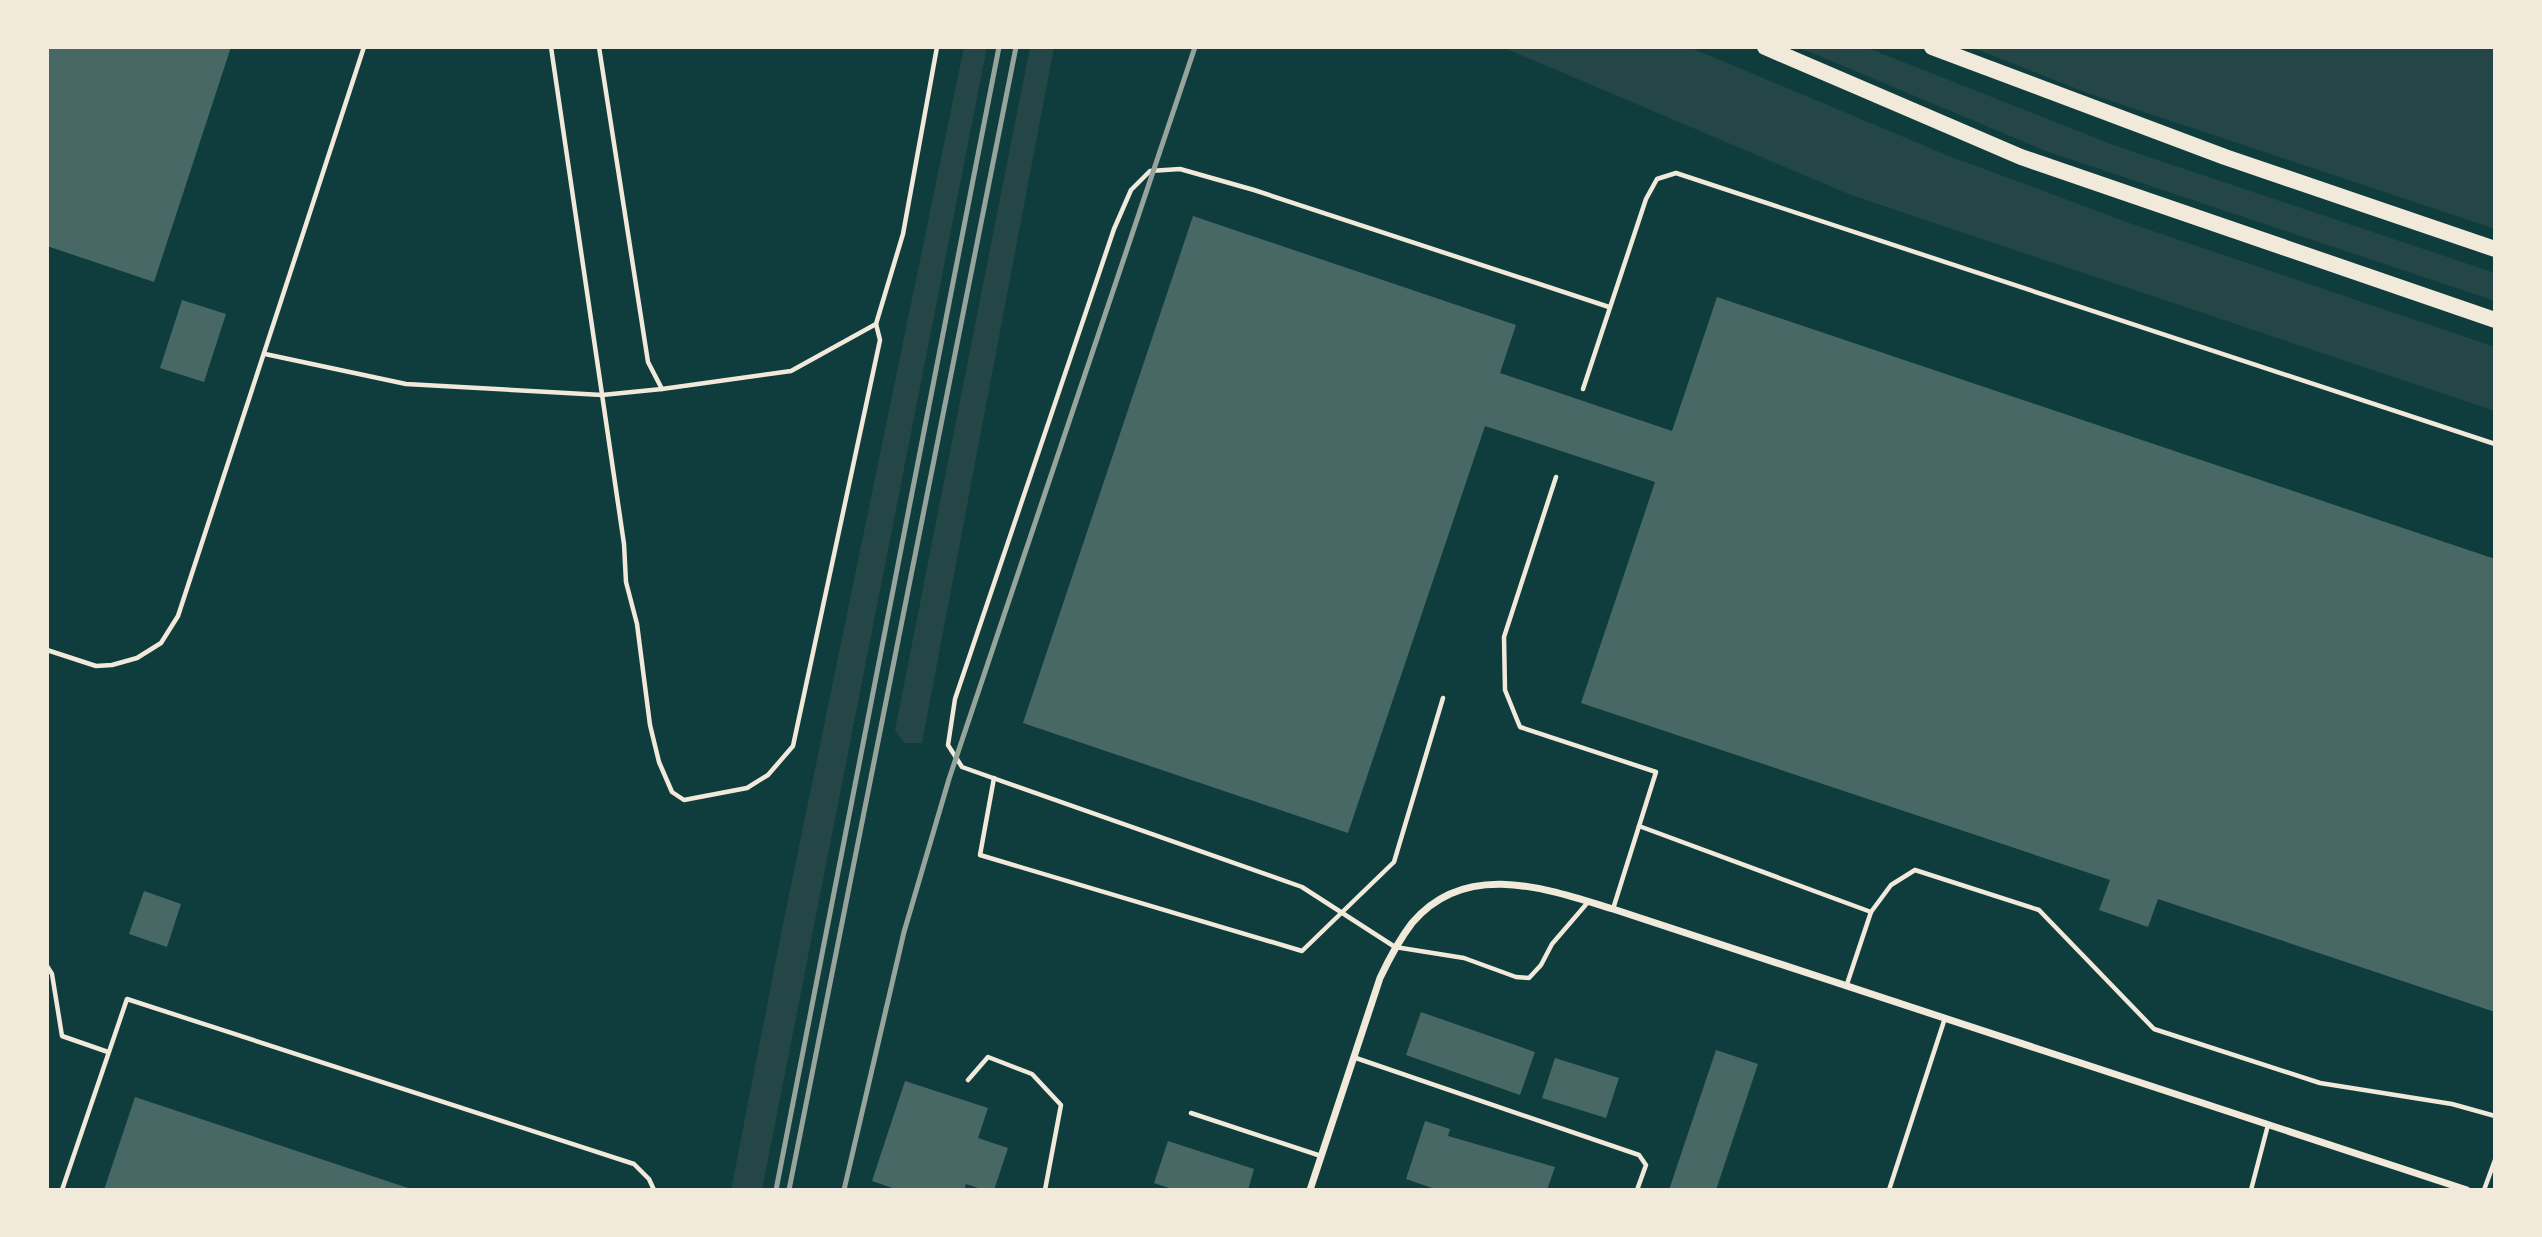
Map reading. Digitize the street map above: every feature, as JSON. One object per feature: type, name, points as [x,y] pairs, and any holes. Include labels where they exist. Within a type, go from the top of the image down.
[{"type":"highway","points":[[1765,47],[2021,157],[2495,320]]},
{"type":"highway","points":[[1932,47],[2225,157],[2495,249]]},
{"type":"street","points":[[1310,1190],[1380,978],[1395,947],[1413,922],[1430,906],[1451,894],[1475,886],[1506,883],[1540,887],[1589,901],[2467,1190]]},
{"type":"lane","points":[[47,650],[96,666],[112,665],[137,658],[161,643],[178,616],[364,47]]},
{"type":"lane","points":[[551,47],[624,544],[626,582],[637,624],[650,725],[659,762],[672,792],[684,800],[747,788],[768,775],[793,746],[880,340],[876,324],[903,234],[937,47]]},
{"type":"lane","points":[[599,47],[648,362],[662,389]]},
{"type":"lane","points":[[1589,901],[1552,944],[1541,965],[1529,978],[1516,977],[1464,958],[1395,947],[1301,887],[962,767],[948,745],[955,699],[1114,229],[1131,190],[1150,172],[1180,169],[1254,190],[1609,307]]},
{"type":"lane","points":[[1583,389],[1646,200],[1657,179],[1676,173],[2495,444]]},
{"type":"lane","points":[[265,354],[405,384],[602,395],[791,372],[876,324]]},
{"type":"lane","points":[[1556,477],[1504,638],[1506,690],[1520,727],[1656,772],[1613,909]]},
{"type":"lane","points":[[994,778],[980,855],[1302,951],[1394,862],[1443,698]]},
{"type":"lane","points":[[1639,826],[1871,912]]},
{"type":"lane","points":[[1847,984],[1871,912],[1891,885],[1915,870],[2039,910],[2154,1029],[2320,1083],[2452,1104],[2495,1116]]},
{"type":"lane","points":[[47,966],[52,974],[62,1036],[108,1052]]},
{"type":"lane","points":[[62,1190],[127,999],[634,1164],[649,1179],[654,1190]]},
{"type":"lane","points":[[1889,1190],[1946,1017]]},
{"type":"lane","points":[[968,1080],[988,1056],[1032,1074],[1061,1105],[1045,1190]]},
{"type":"lane","points":[[1353,1057],[1639,1155],[1646,1165],[1637,1190]]},
{"type":"lane","points":[[1191,1112],[1321,1156]]},
{"type":"lane","points":[[2251,1190],[2268,1124]]},
{"type":"lane","points":[[2484,1190],[2495,1160]]},
{"type":"shaded area","points":[[964,47],[987,47],[762,1190],[731,1190],[782,929]]},
{"type":"shaded area","points":[[1030,47],[1054,47],[922,743],[904,743],[895,730]]},
{"type":"shaded area","points":[[1502,47],[1689,47],[1949,156],[2132,224],[2495,347],[2495,411],[1851,195]]},
{"type":"shaded area","points":[[1798,47],[1865,47],[2116,146],[2495,273],[2495,301],[2046,151]]},
{"type":"shaded area","points":[[1971,47],[2495,47],[2495,229],[2090,94]]},
{"type":"building","points":[[47,47],[231,47],[154,282],[47,246]]},
{"type":"building","points":[[1193,216],[1516,325],[1500,373],[1672,431],[1717,297],[2495,559],[2495,1012],[2158,899],[2148,927],[2099,910],[2110,880],[1581,703],[1655,482],[1485,426],[1348,833],[1023,723]]},
{"type":"building","points":[[182,300],[226,314],[204,382],[160,368]]},
{"type":"building","points":[[144,891],[181,904],[167,947],[129,934]]},
{"type":"building","points":[[1421,1012],[1535,1052],[1520,1095],[1406,1055]]},
{"type":"building","points":[[1716,1050],[1758,1064],[1716,1190],[1669,1190]]},
{"type":"building","points":[[1555,1058],[1619,1078],[1606,1118],[1542,1098]]},
{"type":"building","points":[[905,1081],[988,1108],[978,1138],[1008,1148],[994,1190],[966,1184],[964,1190],[898,1190],[872,1181]]},
{"type":"building","points":[[135,1097],[411,1189],[411,1190],[104,1190]]},
{"type":"building","points":[[1425,1121],[1450,1129],[1448,1136],[1555,1167],[1547,1190],[1438,1190],[1406,1179]]},
{"type":"building","points":[[1168,1141],[1254,1169],[1248,1190],[1175,1190],[1154,1183]]},
{"type":"railway","points":[[776,1190],[999,47]]},
{"type":"railway","points":[[789,1190],[1016,47]]},
{"type":"railway","points":[[844,1190],[904,932],[949,779],[1195,47]]}]
